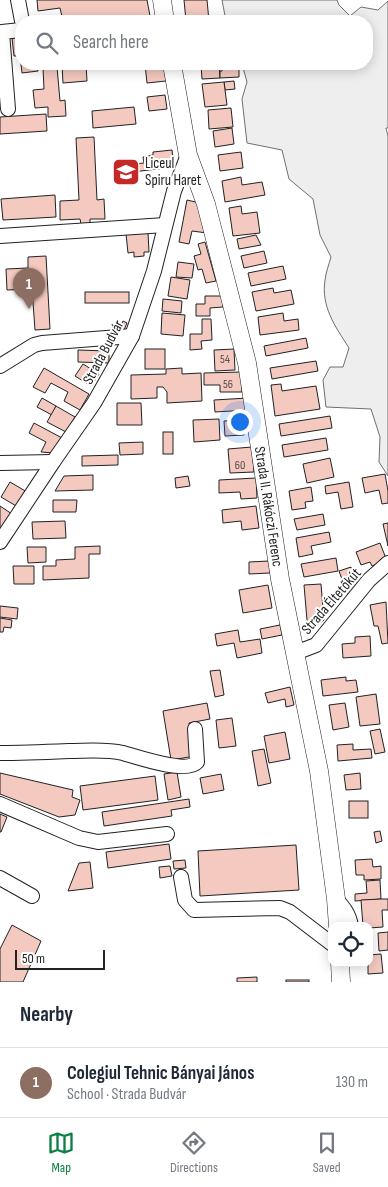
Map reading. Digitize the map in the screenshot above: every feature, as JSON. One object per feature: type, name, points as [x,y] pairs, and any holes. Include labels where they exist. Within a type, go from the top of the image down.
[{"type":"main road","points":[[162,0],[164,15]]},
{"type":"main road","name":"Strada II. Rákóczi Ferenc","points":[[173,70],[188,155],[206,204],[247,364],[280,579],[319,771],[338,922]]},
{"type":"street","points":[[18,0],[21,15]]},
{"type":"street","points":[[8,108],[2,32],[15,31]]},
{"type":"street","name":"Strada Budvár","points":[[0,542],[94,403],[132,336],[154,271],[174,191],[188,155]]},
{"type":"street","points":[[0,236],[165,225]]},
{"type":"street","points":[[0,366],[34,345],[42,343],[132,336]]},
{"type":"street","points":[[0,463],[53,462]]},
{"type":"street","name":"Strada Éltetőkút","points":[[295,654],[316,645],[369,580],[388,563]]},
{"type":"street","points":[[0,753],[87,750],[118,752],[167,764],[194,766],[196,762],[195,729]]},
{"type":"street","points":[[0,804],[92,842],[167,834]]},
{"type":"street","points":[[181,877],[185,900],[194,910],[280,908],[290,912],[328,941]]},
{"type":"street","points":[[0,878],[32,896]]},
{"type":"street","points":[[336,899],[344,908],[350,922]]},
{"type":"shaded area","points":[[222,0],[337,0],[339,5],[349,15],[225,15]]},
{"type":"shaded area","points":[[388,1],[388,128],[386,128],[388,136],[388,476],[379,462],[380,437],[371,409],[326,407],[323,380],[330,367],[343,367],[349,348],[330,316],[325,299],[325,280],[331,257],[320,235],[313,199],[289,179],[282,150],[247,143],[242,99],[247,82],[244,70],[373,70],[373,15],[351,15],[361,7],[378,10]]},
{"type":"building","points":[[37,0],[147,0],[150,15],[62,15],[60,8],[38,11]]},
{"type":"building","points":[[184,0],[207,0],[208,15],[185,15]]},
{"type":"building","points":[[12,38],[15,38],[15,56],[14,56]]},
{"type":"building","points":[[22,70],[38,70],[38,71],[22,73]]},
{"type":"building","points":[[43,70],[57,70],[60,101],[65,100],[66,116],[48,117],[48,107],[35,108],[33,90],[44,89]]},
{"type":"building","points":[[62,70],[86,70],[87,81],[63,83]]},
{"type":"building","points":[[146,70],[165,70],[166,81],[147,83]]},
{"type":"building","points":[[201,70],[219,70],[220,78],[202,79]]},
{"type":"building","points":[[239,70],[239,77],[220,78],[220,71]]},
{"type":"building","points":[[234,81],[235,89],[225,90],[224,82]]},
{"type":"building","points":[[224,82],[227,105],[205,107],[202,84]]},
{"type":"building","points":[[165,95],[167,109],[149,111],[147,97]]},
{"type":"building","points":[[134,107],[136,124],[93,128],[92,111]]},
{"type":"building","points":[[231,108],[233,127],[209,129],[208,110]]},
{"type":"building","points":[[46,114],[47,131],[0,134],[0,117]]},
{"type":"building","points":[[232,128],[234,144],[215,147],[213,131]]},
{"type":"building","points":[[94,137],[97,200],[104,199],[105,219],[90,219],[90,224],[81,224],[80,219],[60,220],[60,201],[79,200],[76,138]]},
{"type":"building","points":[[172,150],[174,167],[124,173],[123,165],[144,163],[143,157],[153,155],[153,152]]},
{"type":"building","points":[[241,152],[243,168],[220,171],[218,155]]},
{"type":"building","points":[[241,177],[242,185],[262,182],[265,195],[225,202],[222,181]]},
{"type":"building","points":[[55,195],[56,217],[3,220],[1,199]]},
{"type":"building","points":[[187,200],[200,203],[207,233],[192,231],[189,244],[179,242]]},
{"type":"building","points":[[241,206],[242,214],[257,212],[260,233],[233,236],[229,208]]},
{"type":"building","points":[[148,233],[149,252],[144,252],[144,256],[134,257],[134,252],[128,253],[126,234]]},
{"type":"building","points":[[256,235],[261,245],[239,249],[237,239]]},
{"type":"building","points":[[205,242],[216,281],[206,283],[202,269],[198,270],[194,256],[201,254],[198,244]]},
{"type":"building","points":[[264,251],[267,263],[244,268],[241,256]]},
{"type":"building","points":[[46,256],[50,329],[35,330],[32,289],[7,290],[6,269],[28,268],[28,257]]},
{"type":"building","points":[[178,262],[194,264],[192,278],[176,277]]},
{"type":"building","points":[[283,266],[286,279],[251,286],[248,273]]},
{"type":"building","points":[[171,277],[190,280],[187,299],[168,296]]},
{"type":"building","points":[[273,288],[274,293],[291,290],[294,304],[256,311],[252,292]]},
{"type":"building","points":[[85,292],[129,292],[129,303],[85,303]]},
{"type":"building","points":[[205,296],[223,296],[223,307],[210,308],[210,316],[196,316],[196,304],[205,304]]},
{"type":"building","points":[[163,299],[182,301],[181,313],[162,311]]},
{"type":"building","points":[[162,313],[185,315],[183,336],[161,334]]},
{"type":"building","points":[[283,313],[284,321],[298,319],[299,330],[260,335],[258,317]]},
{"type":"building","points":[[202,319],[211,319],[212,340],[201,341],[202,349],[190,350],[190,334],[202,334]]},
{"type":"building","points":[[123,321],[127,323],[124,330],[120,328]]},
{"type":"building","points":[[306,338],[308,348],[266,356],[264,346]]},
{"type":"building","points":[[145,349],[165,349],[165,369],[145,369]]},
{"type":"building","points":[[234,349],[235,370],[215,371],[214,350]]},
{"type":"building","points":[[78,350],[109,351],[109,363],[78,362]]},
{"type":"building","points":[[316,361],[318,371],[272,379],[270,368]]},
{"type":"building","points":[[83,364],[99,374],[91,386],[75,376]]},
{"type":"building","points":[[44,368],[89,394],[80,410],[64,401],[68,392],[51,383],[45,393],[33,387]]},
{"type":"building","points":[[182,368],[182,374],[201,373],[202,401],[167,403],[167,392],[163,387],[157,387],[157,398],[131,399],[131,375],[166,374],[166,369]]},
{"type":"building","points":[[241,372],[242,392],[220,392],[220,385],[204,385],[204,373]]},
{"type":"building","points":[[281,384],[282,391],[316,386],[320,409],[275,416],[271,385]]},
{"type":"building","points":[[42,398],[56,406],[52,415],[37,407]]},
{"type":"building","points":[[248,398],[248,410],[215,412],[214,400]]},
{"type":"building","points":[[117,403],[141,403],[142,425],[117,425]]},
{"type":"building","points":[[56,406],[75,417],[66,432],[47,422]]},
{"type":"building","points":[[330,416],[332,428],[281,436],[279,424]]},
{"type":"building","points":[[219,419],[220,440],[194,442],[193,420]]},
{"type":"building","points":[[243,420],[244,435],[225,436],[224,421]]},
{"type":"building","points":[[34,423],[62,438],[54,453],[41,452],[46,442],[29,433]]},
{"type":"building","points":[[163,432],[173,432],[173,454],[163,454]]},
{"type":"building","points":[[326,438],[328,450],[284,457],[282,445]]},
{"type":"building","points":[[143,442],[143,454],[120,455],[119,443]]},
{"type":"building","points":[[252,447],[254,472],[230,473],[228,449]]},
{"type":"building","points":[[118,455],[118,465],[82,466],[82,456]]},
{"type":"building","points":[[330,458],[334,477],[307,483],[303,464]]},
{"type":"building","points":[[385,474],[388,503],[382,504],[379,490],[365,493],[362,478]]},
{"type":"building","points":[[93,475],[93,490],[55,491],[64,476]]},
{"type":"building","points":[[188,476],[190,486],[176,488],[175,478]]},
{"type":"building","points":[[256,478],[257,498],[241,499],[240,492],[219,493],[219,480]]},
{"type":"building","points":[[10,482],[27,492],[18,507],[1,497]]},
{"type":"building","points":[[349,482],[353,507],[341,509],[338,492],[326,494],[325,486]]},
{"type":"building","points":[[311,487],[313,501],[305,502],[306,508],[292,510],[289,491]]},
{"type":"building","points":[[53,500],[77,500],[76,512],[53,512]]},
{"type":"building","points":[[0,506],[12,514],[1,530],[0,529]]},
{"type":"building","points":[[256,506],[259,528],[242,530],[241,521],[223,523],[222,510]]},
{"type":"building","points":[[323,514],[325,525],[297,530],[294,519]]},
{"type":"building","points":[[65,521],[66,538],[33,539],[32,522]]},
{"type":"building","points":[[388,523],[388,546],[383,524]]},
{"type":"building","points":[[329,532],[331,542],[311,546],[313,554],[299,557],[296,538]]},
{"type":"building","points":[[380,543],[387,561],[372,566],[370,562],[361,565],[356,552]]},
{"type":"building","points":[[100,546],[100,554],[89,554],[89,578],[43,580],[43,566],[56,566],[56,560],[75,559],[75,547]]},
{"type":"building","points":[[27,547],[46,547],[46,562],[28,563]]},
{"type":"building","points":[[336,558],[338,571],[304,577],[301,564]]},
{"type":"building","points":[[269,561],[270,573],[249,574],[249,562]]},
{"type":"building","points":[[13,566],[34,566],[34,584],[14,584]]},
{"type":"building","points":[[351,567],[358,584],[348,596],[339,571]]},
{"type":"building","points":[[321,584],[324,620],[308,632],[304,585]]},
{"type":"building","points":[[268,585],[272,608],[243,613],[239,590]]},
{"type":"building","points":[[386,602],[388,643],[382,644],[378,626],[374,626],[370,605]]},
{"type":"building","points":[[0,606],[18,608],[17,619],[0,617]]},
{"type":"building","points":[[0,618],[12,620],[11,628],[4,627],[3,632],[0,632]]},
{"type":"building","points":[[280,625],[282,635],[262,639],[260,629]]},
{"type":"building","points":[[238,630],[240,642],[260,639],[262,653],[237,658],[234,643],[217,646],[215,634]]},
{"type":"building","points":[[370,636],[371,656],[343,658],[342,644],[355,643],[355,637]]},
{"type":"building","points":[[220,670],[224,695],[215,697],[210,671]]},
{"type":"building","points":[[346,677],[346,681],[356,680],[358,692],[323,696],[321,680]]},
{"type":"building","points":[[290,687],[294,705],[286,707],[285,699],[268,703],[265,693]]},
{"type":"building","points":[[376,694],[380,724],[360,726],[356,697]]},
{"type":"building","points":[[207,703],[210,719],[189,723],[195,756],[171,760],[163,711]]},
{"type":"building","points":[[345,703],[349,727],[333,730],[329,705]]},
{"type":"building","points":[[232,718],[236,746],[219,748],[216,720]]},
{"type":"building","points":[[380,729],[385,752],[375,754],[370,731]]},
{"type":"building","points":[[285,732],[290,759],[269,763],[264,736]]},
{"type":"building","points":[[353,744],[353,750],[371,749],[372,758],[338,761],[337,745]]},
{"type":"building","points":[[264,749],[271,783],[258,786],[252,751]]},
{"type":"building","points":[[177,772],[181,797],[168,800],[164,774]]},
{"type":"building","points":[[0,773],[73,790],[72,797],[80,800],[75,815],[59,817],[0,794]]},
{"type":"building","points":[[360,773],[361,789],[346,790],[344,775]]},
{"type":"building","points":[[221,774],[224,790],[203,794],[200,778]]},
{"type":"building","points":[[155,776],[158,800],[83,810],[80,786]]},
{"type":"building","points":[[189,799],[190,807],[171,810],[172,816],[104,826],[102,812]]},
{"type":"building","points":[[349,801],[368,801],[368,818],[349,818]]},
{"type":"building","points":[[0,814],[7,817],[1,832],[0,832]]},
{"type":"building","points":[[380,831],[382,841],[376,843],[374,832]]},
{"type":"building","points":[[169,844],[171,859],[108,868],[106,852]]},
{"type":"building","points":[[296,845],[299,890],[200,896],[198,851]]},
{"type":"building","points":[[372,859],[373,867],[381,866],[381,879],[364,880],[364,875],[356,875],[355,860]]},
{"type":"building","points":[[185,860],[186,868],[174,869],[173,861]]},
{"type":"building","points":[[90,862],[93,888],[68,891],[79,863]]},
{"type":"building","points":[[170,866],[172,876],[160,878],[159,867]]},
{"type":"building","points":[[380,880],[381,899],[355,901],[355,894],[367,893],[366,881]]},
{"type":"building","points":[[388,899],[388,910],[382,910],[383,927],[373,928],[373,922],[363,922],[361,900]]},
{"type":"building","points":[[12,925],[41,941],[23,982],[0,982],[0,949]]},
{"type":"building","points":[[388,932],[388,950],[379,951],[378,933]]},
{"type":"building","points":[[381,954],[383,973],[368,974],[368,967],[373,967],[373,955]]},
{"type":"building","points":[[257,977],[257,982],[237,982],[237,978]]},
{"type":"building","points":[[286,980],[309,980],[309,982],[286,982]]},
{"type":"place","name":"Liceul Spiru Haret","points":[[126,172]]},
{"type":"place","name":"Colegiul Tehnic Bányai János","points":[[29,309]]}]
